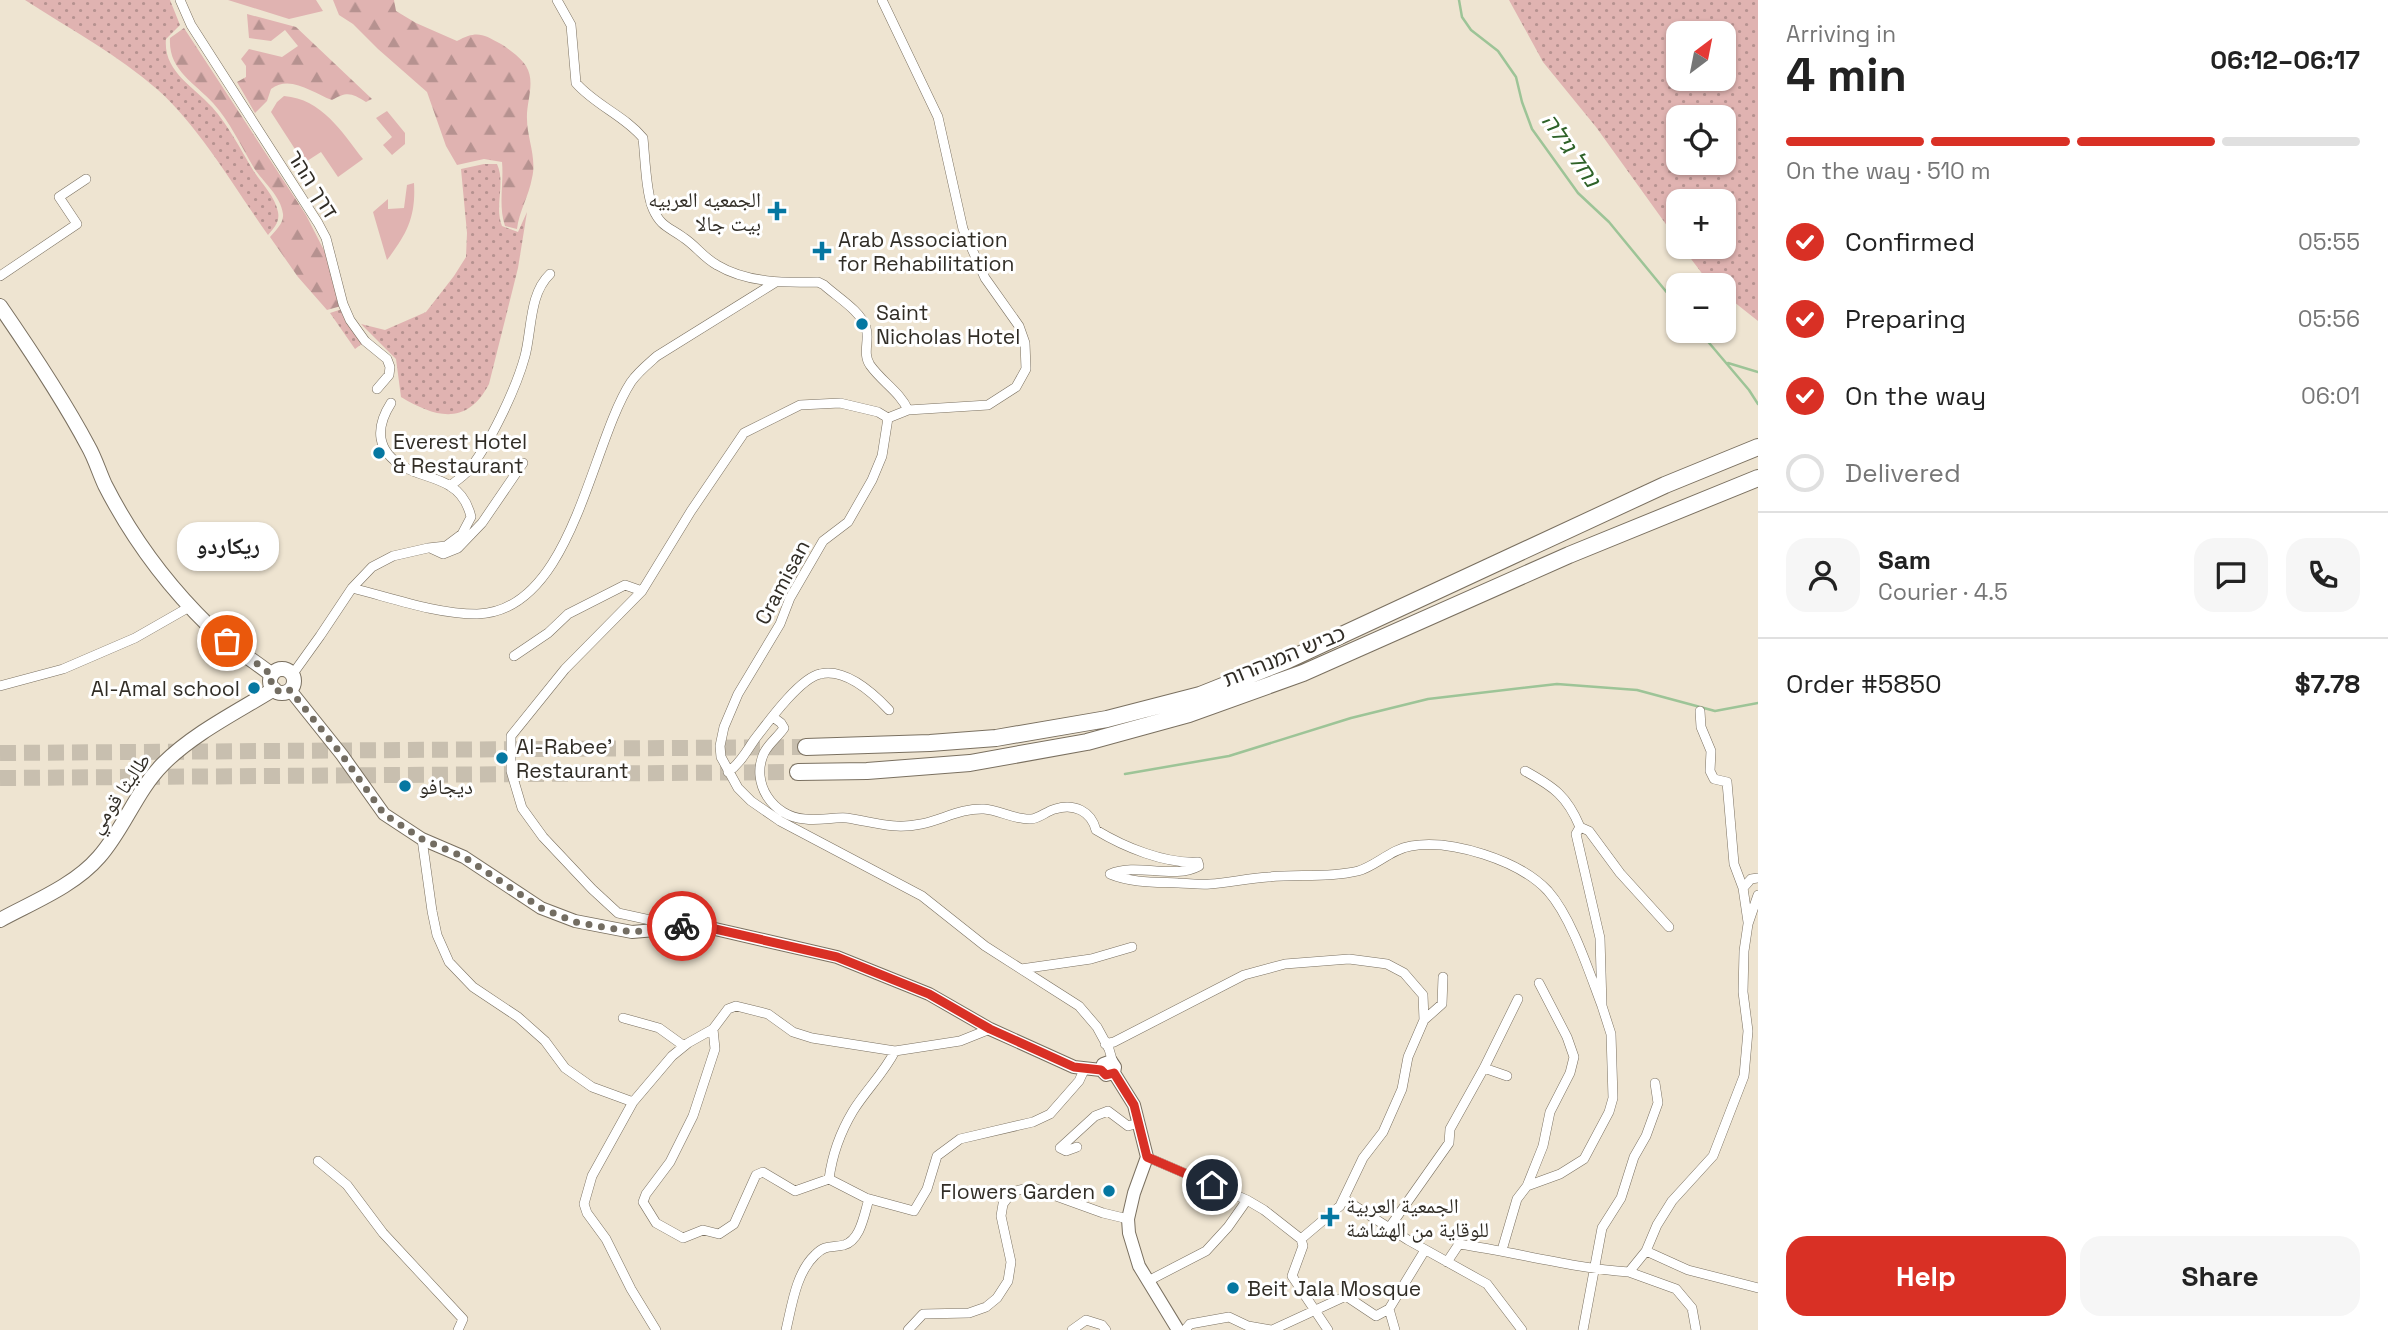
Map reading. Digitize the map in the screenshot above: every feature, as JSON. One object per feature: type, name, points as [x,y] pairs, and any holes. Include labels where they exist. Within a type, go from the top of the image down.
[{"type":"highway","name":"כביש המנהרות","points":[[806,747],[996,738],[1146,710],[1200,695],[1288,660],[1665,485],[1758,447]]},
{"type":"highway","name":"כביש המנהרות","points":[[798,772],[867,771],[970,763],[1036,753],[1189,714],[1303,673],[1530,573],[1758,478]]},
{"type":"main road","points":[[0,306],[33,353],[77,427],[127,522],[174,588],[209,627],[284,693],[291,682],[283,670],[276,671],[273,682]]},
{"type":"main road","name":"طاليثا قومي","points":[[0,920],[82,875],[101,856],[148,781],[162,765],[179,749],[273,682]]},
{"type":"street","name":"דרך ההר","points":[[180,0],[191,25],[322,230],[350,320],[365,341],[387,359],[389,375],[377,389]]},
{"type":"street","points":[[557,0],[571,25],[576,83],[597,103],[643,138],[652,206],[668,230],[681,235],[719,267],[748,277],[776,282],[818,282],[851,308],[866,326],[867,361],[882,381],[903,398],[908,410]]},
{"type":"street","points":[[680,926],[618,913],[543,837],[522,808],[511,771],[510,736],[565,669],[642,591],[691,511],[744,433],[800,405],[841,403],[878,412],[888,418],[908,410],[988,405],[1016,387],[1026,369],[1025,343],[1019,326],[985,278],[972,252],[955,198],[938,117],[882,0]]},
{"type":"street","points":[[0,276],[77,224],[59,197],[86,179]]},
{"type":"street","points":[[450,486],[467,472],[485,445],[511,394],[525,356],[536,295],[550,274]]},
{"type":"street","points":[[352,588],[442,610],[477,614],[498,610],[519,600],[536,586],[554,563],[619,404],[640,371],[657,356],[776,282]]},
{"type":"street","points":[[391,403],[382,417],[379,436],[387,452],[404,467],[450,486],[468,505],[471,517],[461,534],[446,546],[393,556],[372,567],[352,588],[291,682],[384,814],[422,839],[464,857],[541,908],[575,922],[632,932],[702,926],[837,957],[929,994],[990,1029],[1074,1067],[1102,1063]]},
{"type":"street","name":"Cramisan","points":[[888,418],[882,456],[860,503],[848,522],[823,541],[790,598],[780,624],[738,694],[724,727],[721,757],[738,788],[751,801],[780,821],[922,896],[985,946],[1079,1006],[1097,1027],[1102,1063]]},
{"type":"street","points":[[428,548],[443,554],[458,548],[482,523],[523,463]]},
{"type":"street","points":[[514,656],[548,633],[568,614],[625,585],[642,591]]},
{"type":"street","points":[[0,686],[63,669],[135,638],[191,606]]},
{"type":"street","points":[[728,772],[802,685],[821,673],[852,681],[889,710]]},
{"type":"street","points":[[1700,711],[1701,727],[1711,751],[1710,771],[1714,779],[1727,782],[1734,864],[1744,888],[1748,924]]},
{"type":"street","points":[[773,717],[784,728],[763,755],[761,784],[765,794],[782,811],[804,820],[848,818],[888,827],[923,824],[961,812],[984,809],[1032,820],[1057,808],[1076,807],[1086,812],[1093,819],[1096,830],[1108,837],[1156,856],[1187,863],[1198,862],[1199,866],[1193,869],[1120,869],[1110,874],[1152,883],[1206,885],[1360,870],[1407,846],[1426,844],[1457,846],[1491,856],[1527,876],[1548,891],[1568,923],[1602,1006],[1611,1034],[1613,1098],[1609,1112],[1584,1159],[1560,1174],[1527,1186]]},
{"type":"street","points":[[1525,771],[1565,798],[1580,827],[1589,831],[1620,873],[1670,927]]},
{"type":"street","points":[[1580,827],[1576,834],[1600,938],[1602,1006]]},
{"type":"street","points":[[422,839],[437,935],[449,962],[473,987],[518,1017],[536,1033],[565,1068],[592,1087],[633,1102]]},
{"type":"street","points":[[1744,888],[1751,879],[1758,878]]},
{"type":"street","points":[[1629,1272],[1646,1251],[1657,1225],[1672,1202],[1713,1156],[1744,1076],[1748,1031],[1743,992],[1744,951],[1748,924],[1758,895]]},
{"type":"street","points":[[1021,969],[1091,959],[1132,947]]},
{"type":"street","points":[[713,1029],[715,1049],[693,1116],[670,1162],[643,1202],[656,1223],[683,1238],[703,1230],[719,1234],[734,1224],[757,1175],[763,1172],[795,1191],[829,1179],[869,1199],[914,1211],[927,1189],[937,1156],[960,1139],[1033,1122],[1050,1114],[1079,1081],[1102,1063],[1114,1042],[1244,975],[1285,964],[1349,959],[1387,964],[1404,973],[1423,995],[1424,1020]]},
{"type":"street","points":[[1301,1239],[1340,1206],[1363,1158],[1383,1132],[1402,1089],[1408,1057],[1424,1020],[1442,1004],[1443,977]]},
{"type":"street","points":[[1502,1250],[1517,1199],[1527,1186],[1543,1146],[1550,1112],[1570,1073],[1574,1057],[1567,1037],[1539,983]]},
{"type":"street","points":[[1389,1228],[1449,1143],[1450,1129],[1518,999]]},
{"type":"street","points":[[656,1330],[584,1204],[592,1176],[633,1102],[672,1056],[713,1029],[728,1009],[736,1006],[768,1014],[793,1032],[811,1038],[895,1051],[960,1041],[990,1029]]},
{"type":"street","points":[[623,1018],[659,1028],[684,1046]]},
{"type":"street","points":[[829,1179],[831,1162],[853,1111],[890,1062],[895,1051]]},
{"type":"street","points":[[1102,1063],[1134,1105],[1147,1157],[1134,1193],[1128,1219],[1129,1233],[1139,1266],[1178,1330]]},
{"type":"street","points":[[1484,1068],[1507,1076]]},
{"type":"street","points":[[1583,1330],[1602,1228],[1620,1198],[1634,1157],[1646,1136],[1658,1103],[1655,1083]]},
{"type":"street","points":[[1077,1147],[1066,1151],[1060,1148],[1095,1116],[1108,1111],[1128,1126],[1139,1123]]},
{"type":"street","points":[[1147,1157],[1247,1200],[1301,1239],[1303,1247],[1292,1276],[1328,1330]]},
{"type":"street","points":[[318,1161],[347,1185],[383,1233],[463,1319],[458,1330]]},
{"type":"street","points":[[908,1330],[923,1314],[969,1313],[986,1307],[997,1298],[1007,1281],[1011,1262],[1001,1216],[1003,1204],[1012,1192],[1031,1188],[1128,1219]]},
{"type":"street","points":[[786,1330],[793,1298],[806,1265],[828,1246],[845,1244],[855,1238],[869,1199]]},
{"type":"street","points":[[1344,1199],[1425,1250],[1487,1284],[1522,1330]]},
{"type":"street","points":[[1148,1281],[1206,1251],[1228,1227],[1247,1200]]},
{"type":"street","points":[[1447,1262],[1459,1244],[1502,1250],[1594,1270],[1629,1272],[1676,1289],[1692,1308],[1696,1330]]},
{"type":"street","points":[[1185,1330],[1191,1324],[1229,1317],[1247,1328],[1271,1330],[1346,1296],[1376,1316],[1389,1309],[1425,1250]]},
{"type":"street","points":[[1646,1251],[1688,1270],[1758,1288]]},
{"type":"street","points":[[1389,1309],[1395,1330]]},
{"type":"street","points":[[1072,1330],[1086,1320],[1102,1325],[1106,1330]]},
{"type":"green space","points":[[25,0],[170,0],[180,25],[166,39],[169,60],[181,77],[218,114],[274,201],[278,219],[268,235],[203,140],[174,105],[143,77]]},
{"type":"green space","points":[[228,0],[316,0],[323,11],[289,19]]},
{"type":"green space","points":[[333,0],[394,0],[396,11],[416,23],[457,41],[475,34],[484,36],[504,46],[524,63],[530,79],[527,119],[533,171],[517,229],[505,226],[503,218],[502,162],[484,159],[457,165],[446,146],[427,92],[353,24],[339,15]]},
{"type":"green space","points":[[1509,0],[1758,0],[1758,321],[1736,304],[1736,273],[1702,273],[1691,259],[1736,259],[1736,189],[1666,189],[1666,224],[1596,127],[1543,62]]},
{"type":"green space","points":[[247,14],[296,27],[372,99],[366,102],[346,94],[332,100],[302,86],[286,83],[271,89],[267,101],[255,113],[237,82],[246,77],[246,66],[241,59],[249,49],[282,57],[298,46],[285,30],[271,41],[249,38]]},
{"type":"green space","points":[[184,28],[306,215],[330,262],[341,306],[327,310],[298,277],[270,237],[282,220],[282,207],[254,168],[219,110],[184,75],[173,59],[170,38]]},
{"type":"green space","points":[[284,96],[297,98],[320,110],[339,128],[363,159],[338,177],[321,152],[304,163],[271,112]]},
{"type":"green space","points":[[387,111],[405,133],[405,144],[392,155],[383,145],[392,137],[376,118]]},
{"type":"green space","points":[[497,164],[502,226],[518,232],[527,212],[518,268],[489,384],[471,407],[450,414],[438,413],[401,397],[396,359],[361,324],[385,330],[426,312],[454,276],[466,257],[467,233],[461,169]]},
{"type":"green space","points":[[414,183],[409,225],[387,260],[373,212],[388,199],[388,209],[404,208],[407,185]]},
{"type":"green space","points":[[342,309],[363,343],[355,349],[330,313]]},
{"type":"waterway","name":"נחל גילה","points":[[1459,0],[1462,17],[1471,30],[1498,51],[1516,77],[1532,129],[1578,193],[1609,222],[1666,291]]},
{"type":"waterway","name":"נחל גילה","points":[[1709,343],[1758,404]]},
{"type":"waterway","points":[[1728,363],[1758,372]]},
{"type":"waterway","points":[[1125,774],[1229,756],[1351,718],[1428,699],[1557,684],[1637,690],[1715,711],[1758,703]]},
{"type":"tunnel","points":[[0,753],[806,747]]},
{"type":"tunnel","points":[[0,778],[798,772]]},
{"type":"way so far","points":[[227,641],[272,675],[271,683],[274,689],[284,693],[290,690],[305,706],[384,814],[422,839],[464,857],[541,908],[575,922],[632,932],[682,926]]},
{"type":"place","name":"الجمعيه العربيه بيت جالا","points":[[777,211]]},
{"type":"place","name":"Arab Association for Rehabilitation","points":[[822,251]]},
{"type":"place","name":"Saint Nicholas Hotel","points":[[862,324]]},
{"type":"place","name":"Everest Hotel & Restaurant","points":[[379,453]]},
{"type":"place","name":"ريكاردو","points":[[227,641]]},
{"type":"place","name":"Al-Amal school","points":[[254,688]]},
{"type":"place","name":"Al-Rabee' Restaurant","points":[[502,758]]},
{"type":"place","name":"ديجافو","points":[[405,786]]},
{"type":"place","name":"Flowers Garden","points":[[1109,1191]]},
{"type":"place","name":"الجمعية العربية للوقاية من الهشاشة","points":[[1330,1217]]},
{"type":"place","name":"Beit Jala Mosque","points":[[1233,1288]]},
{"type":"route","points":[[682,926],[702,926],[837,957],[929,994],[990,1029],[1074,1067],[1101,1070],[1106,1075],[1114,1073],[1134,1105],[1147,1157],[1212,1185]]}]
